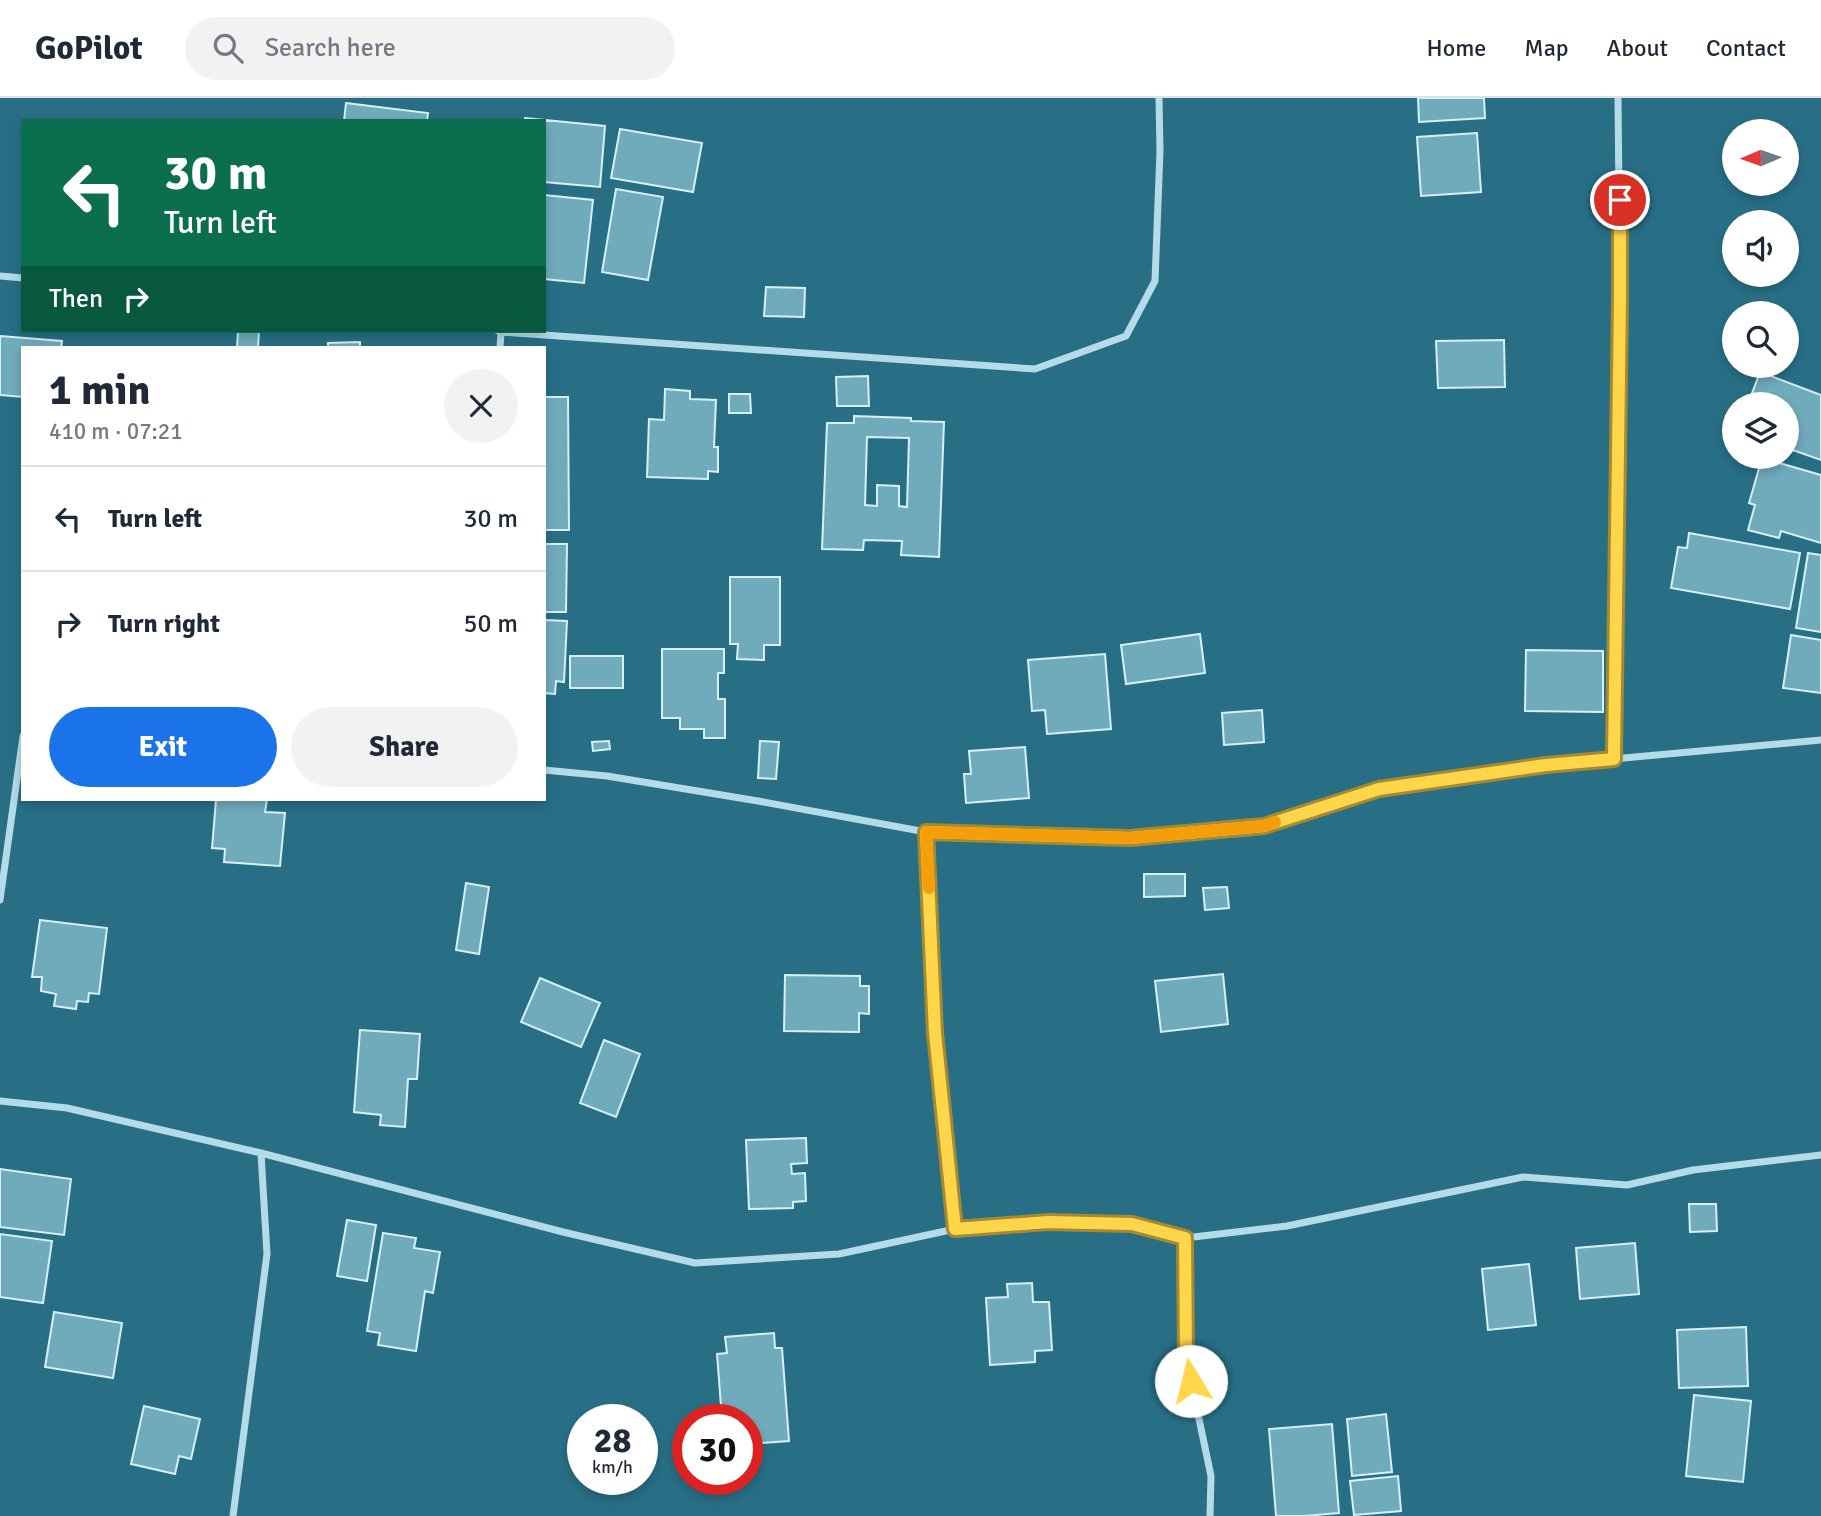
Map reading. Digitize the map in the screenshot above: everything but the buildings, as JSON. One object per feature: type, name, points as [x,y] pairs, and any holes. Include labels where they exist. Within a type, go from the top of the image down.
[{"type":"street","points":[[528,333],[1035,369],[1126,336],[1155,281],[1160,151],[1159,98]]},
{"type":"street","points":[[1614,759],[1620,299],[1619,98]]},
{"type":"street","points":[[0,276],[21,278]]},
{"type":"street","points":[[546,770],[607,776],[926,832],[1130,838],[1264,826],[1379,789],[1546,765],[1821,740]]},
{"type":"street","points":[[0,900],[21,750]]},
{"type":"street","points":[[926,832],[935,1033],[955,1229]]},
{"type":"street","points":[[0,1101],[67,1108],[261,1153],[563,1232],[695,1263],[839,1254],[955,1229],[1048,1222],[1132,1224],[1185,1238],[1287,1226],[1523,1177],[1627,1185],[1693,1170],[1821,1155]]},
{"type":"street","points":[[233,1516],[267,1254],[261,1153]]},
{"type":"street","points":[[1185,1238],[1186,1357],[1211,1476],[1210,1516]]},
{"type":"slow traffic","points":[[929,888],[926,832],[1130,838],[1264,826],[1275,822]]},
{"type":"route","points":[[1191,1381],[1186,1357],[1185,1238],[1132,1224],[1048,1222],[955,1229],[935,1033],[926,832],[1130,838],[1264,826],[1379,789],[1546,765],[1614,759],[1620,200]]}]
